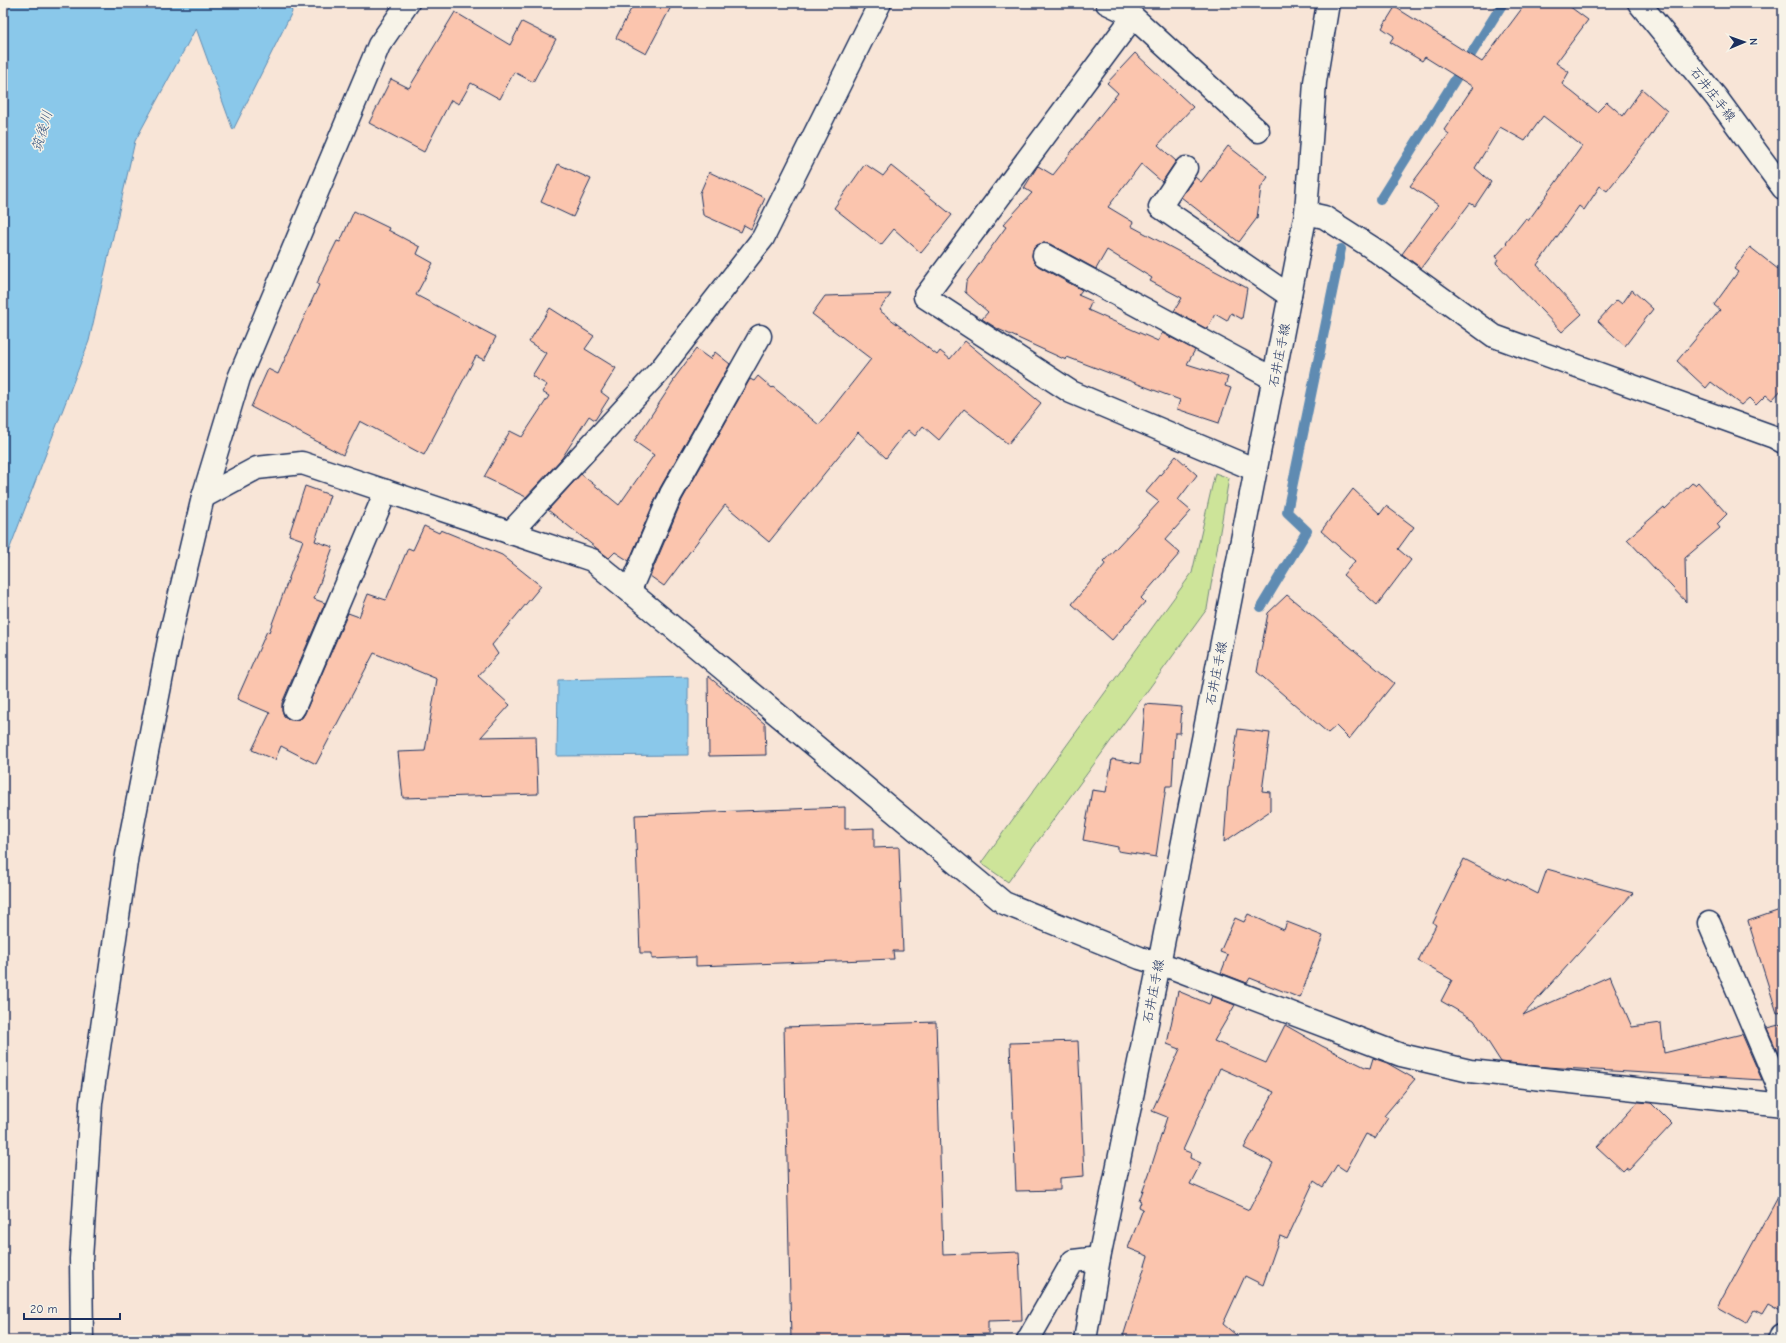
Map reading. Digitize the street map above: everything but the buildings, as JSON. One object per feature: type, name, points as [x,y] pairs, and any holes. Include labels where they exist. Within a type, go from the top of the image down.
[{"type":"street","points":[[82,1340],[82,1259],[91,1103],[123,878],[169,640],[203,497],[242,371],[379,45],[408,3]]},
{"type":"street","points":[[510,533],[661,369],[763,238],[880,3]]},
{"type":"street","points":[[1107,3],[1133,17],[1258,131]]},
{"type":"street","name":"石井庄手線","points":[[1639,3],[1716,97],[1783,188]]},
{"type":"street","name":"石井庄手線","points":[[1085,1340],[1099,1258],[1159,964],[1306,213],[1315,82],[1327,5]]},
{"type":"street","points":[[1133,17],[924,297],[1071,392],[1256,470]]},
{"type":"street","points":[[1186,168],[1160,207],[1290,296]]},
{"type":"street","points":[[1306,213],[1324,218],[1371,247],[1494,336],[1774,437],[1783,442]]},
{"type":"street","points":[[1044,255],[1274,379]]},
{"type":"street","points":[[630,590],[671,494],[760,336]]},
{"type":"street","points":[[203,497],[257,468],[302,463],[592,560],[630,590],[1004,903],[1140,958],[1400,1055],[1470,1071],[1783,1105]]},
{"type":"street","points":[[294,708],[386,491]]},
{"type":"street","points":[[1709,923],[1783,1097]]},
{"type":"street","points":[[1028,1340],[1073,1261],[1099,1258]]},
{"type":"street","points":[[1781,1340],[1783,1335]]},
{"type":"green space","points":[[1215,473],[1229,478],[1207,609],[1008,882],[981,863],[1192,573]]},
{"type":"water","name":"筑後川","points":[[3,3],[290,3],[292,12],[233,130],[196,28],[135,141],[89,341],[3,566]]},
{"type":"water","points":[[688,677],[688,755],[557,756],[558,680]]},
{"type":"waterway","points":[[1380,200],[1503,3]]},
{"type":"waterway","points":[[1261,607],[1307,531],[1287,512],[1341,249]]}]
